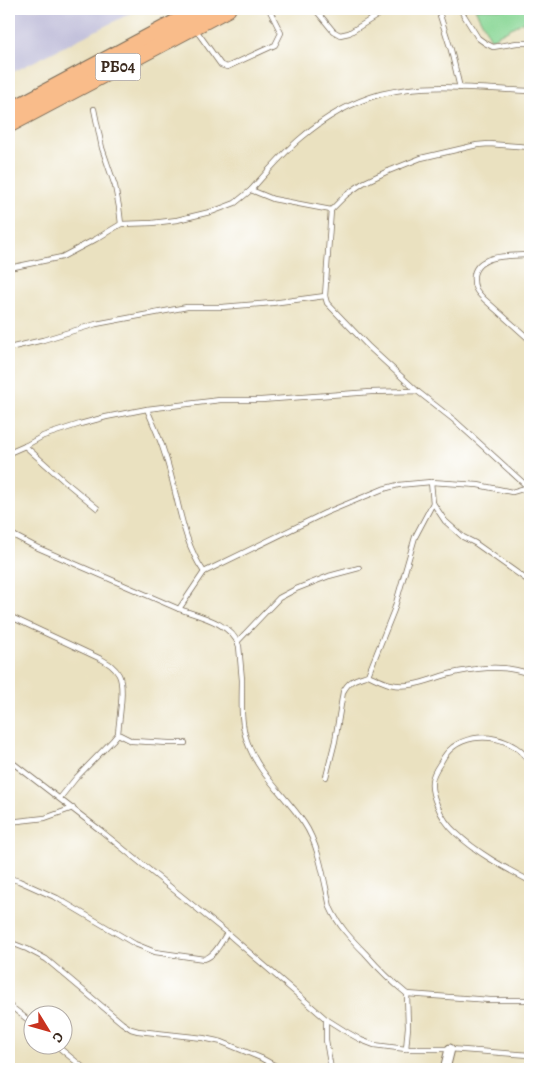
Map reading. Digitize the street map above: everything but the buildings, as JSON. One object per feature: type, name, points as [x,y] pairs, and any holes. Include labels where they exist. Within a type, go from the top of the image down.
[{"type":"highway","name":"РБ04","points":[[9,111],[200,9]]},
{"type":"highway","name":"РБ04","points":[[9,125],[228,9]]},
{"type":"street","points":[[445,1069],[450,1049]]},
{"type":"lane","points":[[194,27],[221,65],[227,67],[275,45],[281,33],[269,9]]},
{"type":"lane","points":[[315,9],[333,31],[340,35],[349,33],[386,10]]},
{"type":"lane","points":[[438,9],[451,50],[460,88]]},
{"type":"lane","points":[[460,9],[478,38],[493,47],[530,43]]},
{"type":"lane","points":[[9,268],[62,257],[121,224],[177,220],[214,212],[235,203],[299,139],[340,111],[358,102],[382,94],[425,88],[530,91]]},
{"type":"lane","points":[[94,109],[102,148],[115,186],[121,224]]},
{"type":"lane","points":[[530,147],[489,144],[421,158],[363,183],[346,195],[331,210],[325,296],[327,303],[369,347],[530,488]]},
{"type":"lane","points":[[250,190],[273,199],[331,210]]},
{"type":"lane","points":[[530,255],[492,258],[482,262],[475,271],[473,284],[484,300],[530,340]]},
{"type":"lane","points":[[9,348],[96,324],[187,307],[242,306],[325,296]]},
{"type":"lane","points":[[9,453],[43,436],[80,424],[147,409],[220,400],[261,400],[371,392],[417,391]]},
{"type":"lane","points":[[147,409],[164,452],[189,545],[204,572]]},
{"type":"lane","points":[[25,446],[62,480],[98,508]]},
{"type":"lane","points":[[179,609],[204,572],[368,494],[398,485],[431,482],[478,485],[512,492],[530,488]]},
{"type":"lane","points":[[431,482],[433,503],[445,521],[456,532],[530,582]]},
{"type":"lane","points":[[368,675],[394,610],[415,537],[433,503]]},
{"type":"lane","points":[[9,533],[36,547],[179,609],[215,622],[233,634],[239,646],[242,678],[242,712],[246,739],[251,752],[260,768],[295,811],[312,837],[330,907],[334,915],[347,934],[394,983],[407,994],[490,1000],[530,1000]]},
{"type":"lane","points":[[238,641],[279,598],[296,589],[330,576],[360,568]]},
{"type":"lane","points":[[9,616],[101,659],[116,669],[119,676],[121,685],[118,734],[76,778],[60,798]]},
{"type":"lane","points":[[326,777],[335,741],[343,692],[352,680],[368,675],[391,685],[409,685],[456,672],[490,667],[504,667],[530,674]]},
{"type":"lane","points":[[118,734],[132,741],[169,744],[185,743]]},
{"type":"lane","points":[[530,764],[522,752],[502,740],[491,737],[468,740],[455,746],[445,754],[436,769],[432,781],[432,790],[438,808],[446,822],[456,833],[489,858],[530,881]]},
{"type":"lane","points":[[9,760],[73,808],[227,933],[326,1019],[344,1031],[374,1045],[406,1049],[450,1049],[530,1055]]},
{"type":"lane","points":[[9,822],[44,818],[73,808]]},
{"type":"lane","points":[[9,878],[57,898],[135,944],[155,952],[208,958],[213,954],[227,933]]},
{"type":"lane","points":[[9,942],[46,959],[131,1029],[146,1033],[203,1038],[222,1042],[262,1058],[281,1069]]},
{"type":"lane","points":[[406,1049],[408,1027],[407,994]]},
{"type":"lane","points":[[9,1005],[22,1015]]},
{"type":"lane","points":[[326,1019],[326,1040],[331,1069]]},
{"type":"lane","points":[[69,1056],[85,1069]]},
{"type":"shaded area","points":[[9,9],[139,9],[9,74]]},
{"type":"green space","points":[[475,9],[530,9],[530,18],[491,39]]}]
